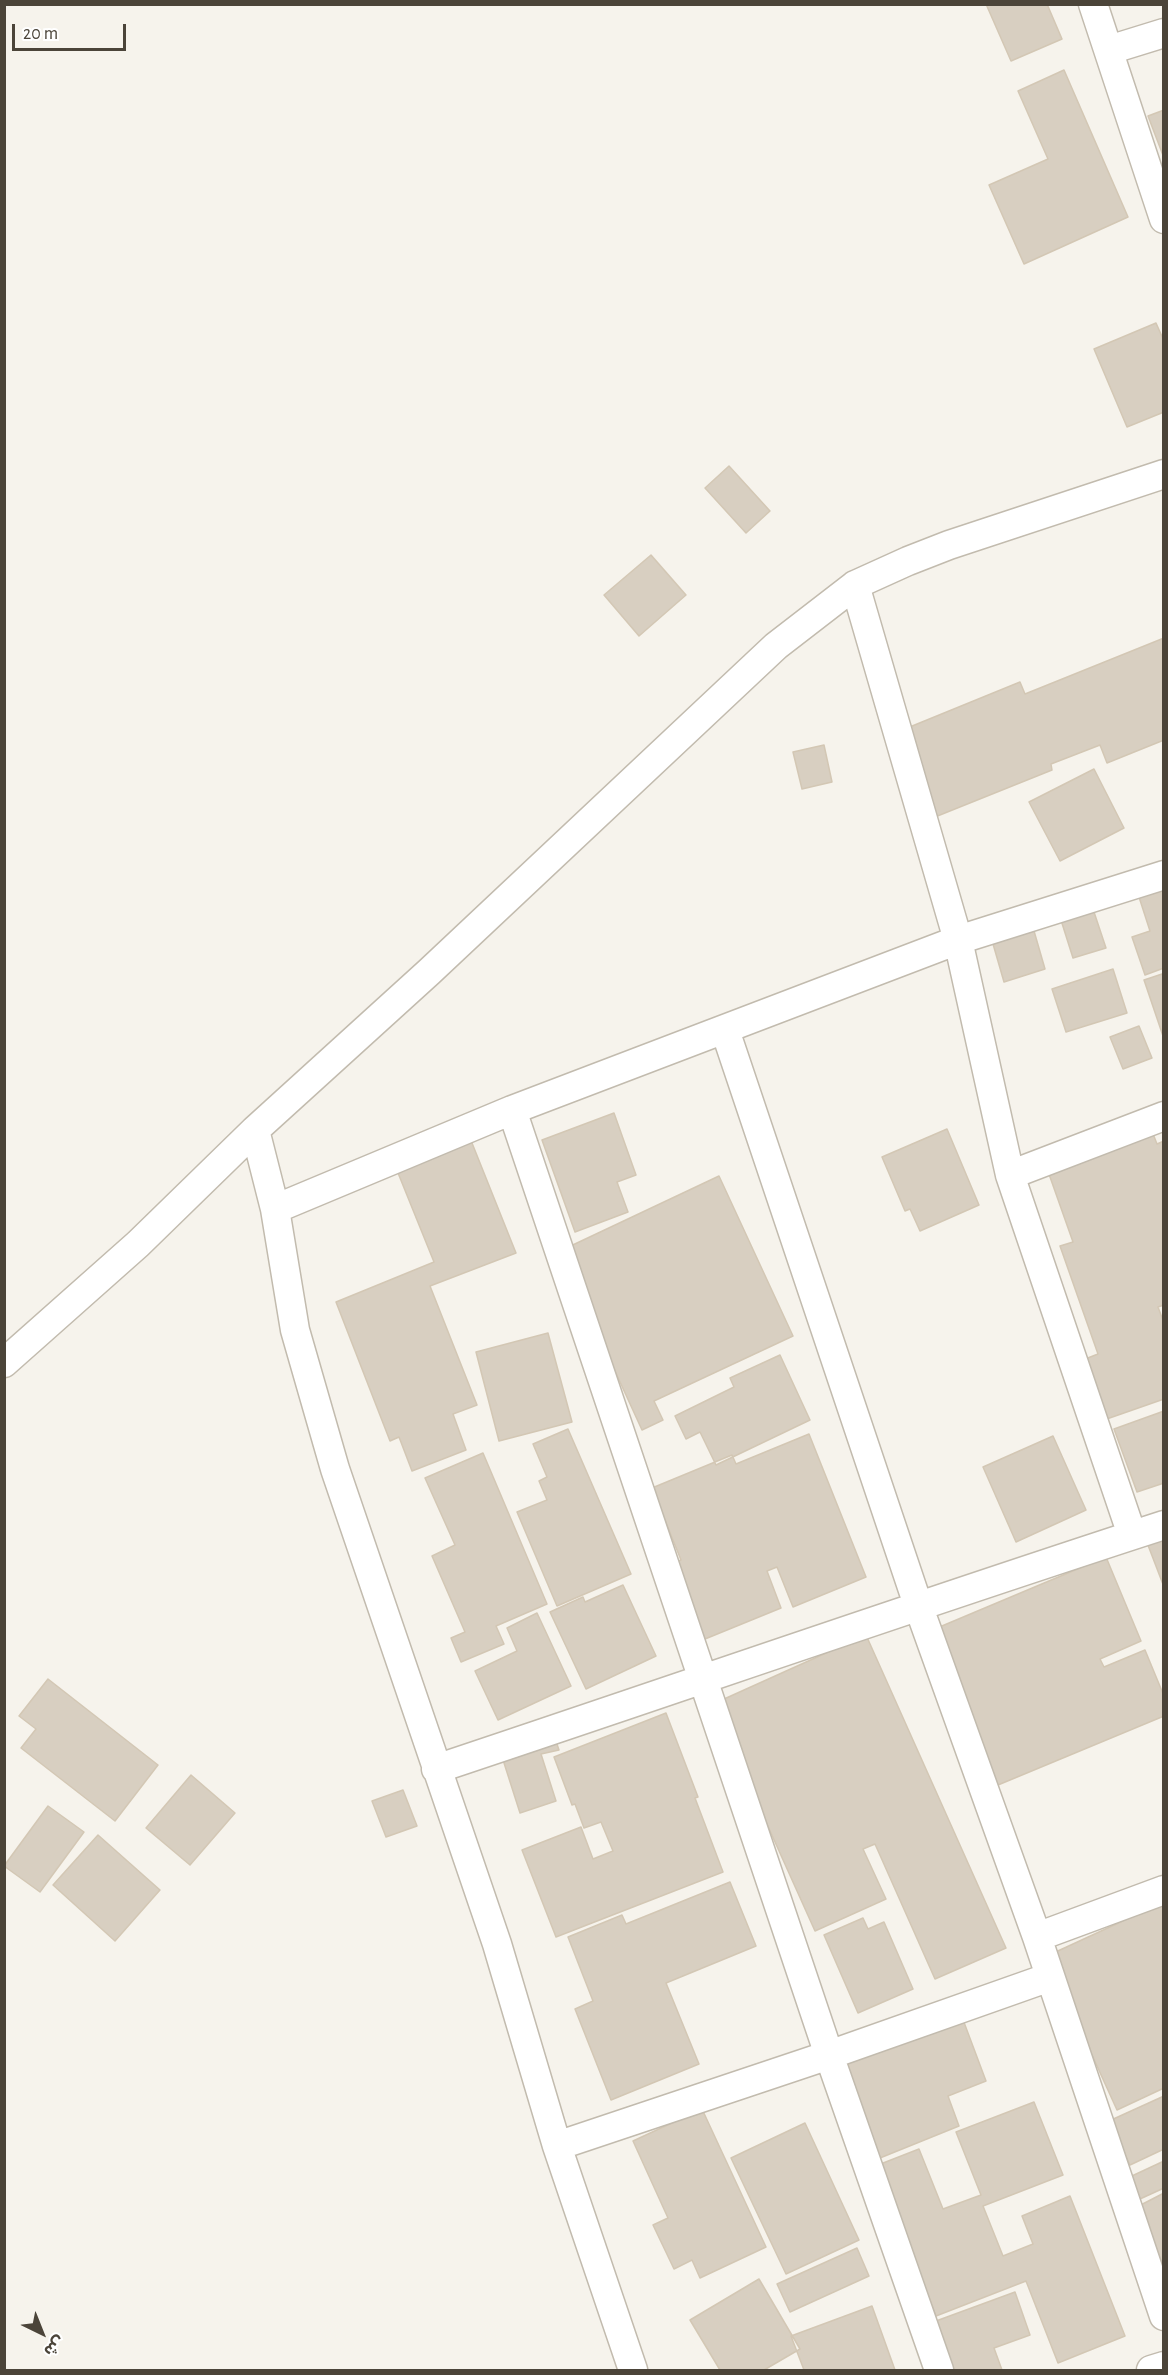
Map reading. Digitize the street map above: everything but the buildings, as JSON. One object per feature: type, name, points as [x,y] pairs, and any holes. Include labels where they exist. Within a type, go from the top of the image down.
[{"type":"street","points":[[1093,4],[1164,219]]},
{"type":"street","points":[[1108,50],[1164,33]]},
{"type":"street","points":[[4,1363],[138,1244],[255,1130],[429,972],[776,646],[855,585],[949,545],[1164,474]]},
{"type":"street","points":[[855,585],[958,940],[1011,1175],[1132,1535]]},
{"type":"street","points":[[275,1209],[512,1110],[958,940],[1164,875]]},
{"type":"street","points":[[725,1030],[918,1605],[1037,1937],[1164,2316]]},
{"type":"street","points":[[512,1110],[829,2055],[939,2370]]},
{"type":"street","points":[[1011,1175],[1164,1116]]},
{"type":"street","points":[[255,1130],[275,1209],[295,1330],[332,1458],[497,1944],[557,2146],[633,2370]]},
{"type":"street","points":[[436,1768],[703,1680],[918,1605],[1164,1525]]},
{"type":"street","points":[[1037,1937],[1164,1890]]},
{"type":"street","points":[[557,2146],[829,2055],[1050,1977]]},
{"type":"street","points":[[1151,2370],[1164,2366]]}]
